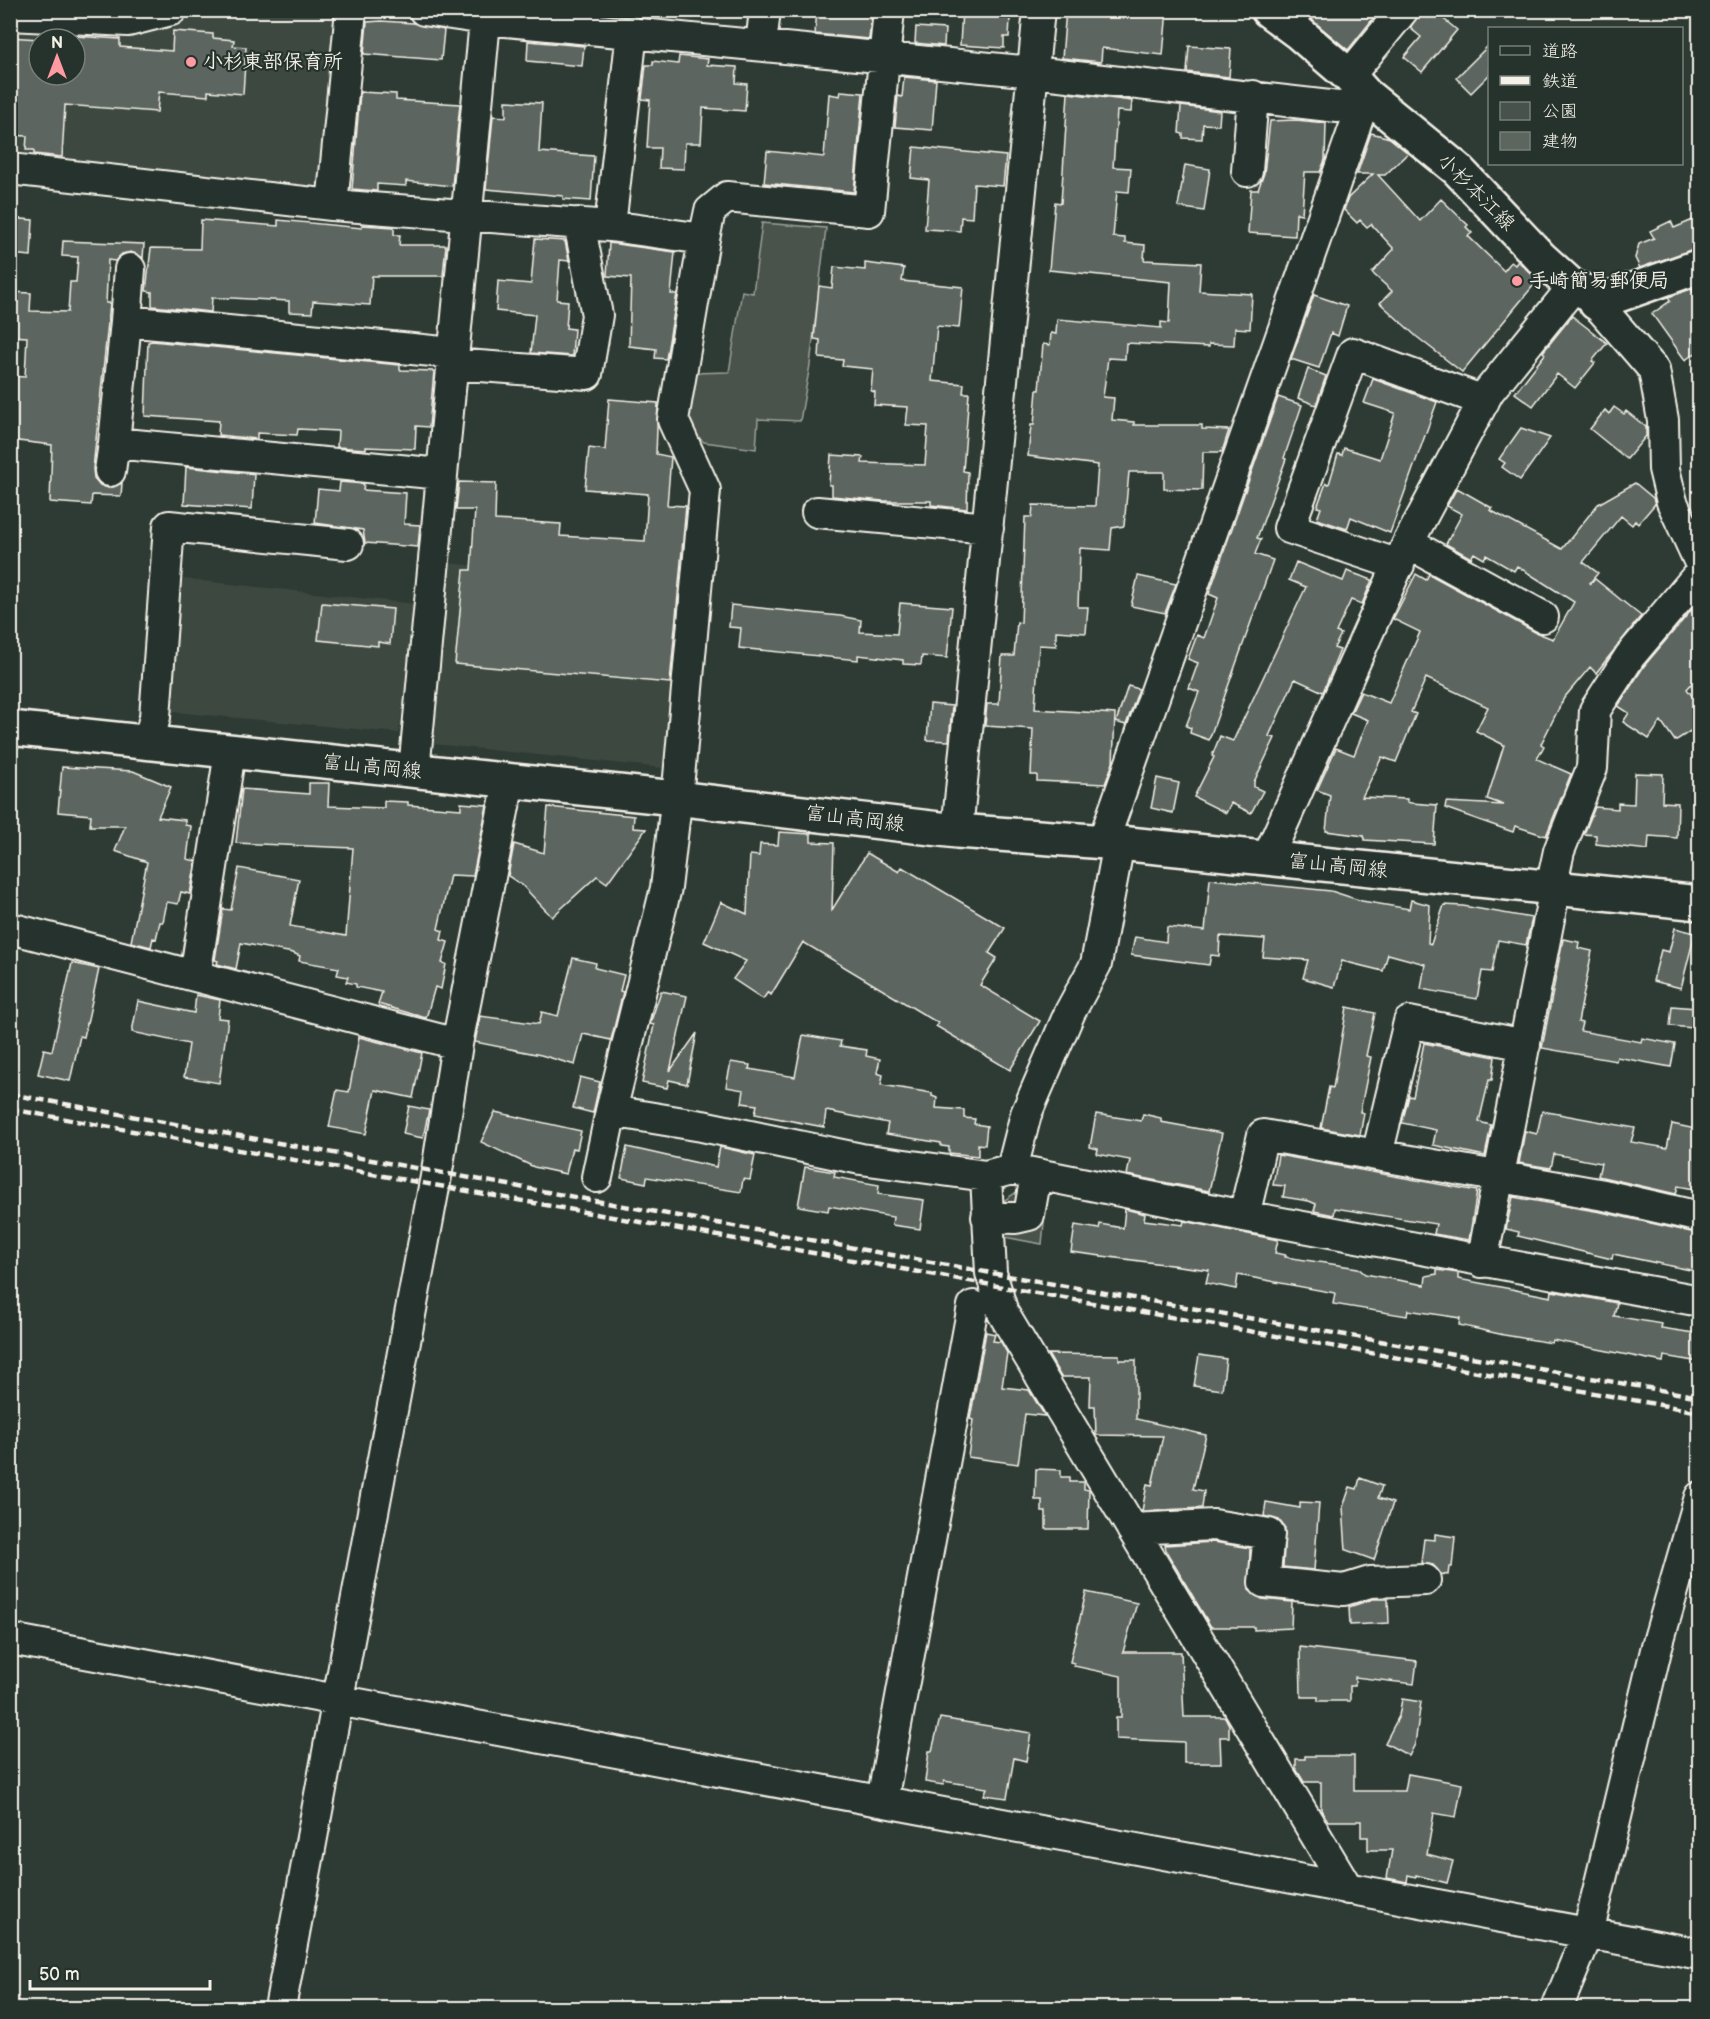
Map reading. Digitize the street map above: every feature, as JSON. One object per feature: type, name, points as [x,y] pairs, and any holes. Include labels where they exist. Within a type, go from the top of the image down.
[{"type":"main road","name":"小杉本江線","points":[[1268,10],[1457,169],[1541,258],[1585,295]]},
{"type":"main road","points":[[1585,295],[1700,266]]},
{"type":"main road","name":"富山高岡線","points":[[10,728],[675,798],[957,831],[1111,843],[1700,903]]},
{"type":"street","points":[[10,15],[128,16],[171,10]]},
{"type":"street","points":[[332,205],[351,10]]},
{"type":"street","points":[[424,10],[1033,72],[1338,107],[1352,105],[1357,86]]},
{"type":"street","points":[[761,45],[765,10]]},
{"type":"street","points":[[597,1177],[666,888],[705,490],[673,420],[710,211],[727,197],[869,211],[889,10]]},
{"type":"street","points":[[957,831],[1039,10]]},
{"type":"street","points":[[1348,1889],[1003,1313],[991,1273],[987,1217],[1011,1174],[1026,1114],[1070,1012],[1096,964],[1111,843],[1357,86],[1403,10]]},
{"type":"street","points":[[414,771],[468,216],[485,15]]},
{"type":"street","points":[[610,226],[632,32]]},
{"type":"street","points":[[1247,171],[1253,96]]},
{"type":"street","points":[[10,169],[332,205],[579,223],[704,239]]},
{"type":"street","points":[[126,321],[587,374],[597,315],[579,223]]},
{"type":"street","points":[[130,269],[112,457],[442,474]]},
{"type":"street","points":[[1267,859],[1404,554],[1484,401],[1585,295],[1654,370],[1663,420],[1664,469],[1672,502],[1700,563]]},
{"type":"street","points":[[1484,401],[1353,353],[1289,528],[1404,554],[1543,617]]},
{"type":"street","points":[[817,512],[988,528]]},
{"type":"street","points":[[148,744],[155,717],[170,526],[348,544]]},
{"type":"street","points":[[1482,1262],[1525,1045],[1559,851],[1592,768],[1595,710],[1630,656],[1700,573]]},
{"type":"street","points":[[195,976],[230,752]]},
{"type":"street","points":[[280,2008],[435,1177],[457,1044],[509,782]]},
{"type":"street","points":[[10,928],[457,1044]]},
{"type":"street","points":[[1377,1155],[1409,1022],[1525,1045]]},
{"type":"street","points":[[611,1111],[702,1126],[861,1159],[1011,1174],[1700,1301]]},
{"type":"street","points":[[1244,1216],[1263,1135],[1604,1195],[1700,1217]]},
{"type":"street","points":[[987,1217],[1016,1218],[1029,1215],[1011,1174]]},
{"type":"street","points":[[882,1801],[973,1306]]},
{"type":"street","points":[[1557,2008],[1588,1933],[1657,1646],[1700,1497]]},
{"type":"street","points":[[1132,1529],[1215,1525],[1269,1534],[1264,1582],[1344,1590],[1370,1582],[1425,1580]]},
{"type":"street","points":[[10,1639],[1700,1954]]},
{"type":"shaded area","points":[[315,10],[335,13],[324,184],[320,192],[11,161],[11,23],[52,27],[27,27],[27,87],[87,87],[87,30],[125,34],[211,11]]},
{"type":"shaded area","points":[[447,563],[688,587],[673,769],[424,743]]},
{"type":"shaded area","points":[[175,578],[415,604],[399,733],[164,711]]},
{"type":"green space","points":[[762,223],[826,228],[810,365],[800,421],[758,419],[756,449],[704,442],[689,429],[692,373],[729,372],[742,291],[753,293]]},
{"type":"green space","points":[[1021,1189],[1047,1190],[1042,1244],[1004,1237],[1005,1200]]},
{"type":"building","points":[[817,10],[872,10],[869,39],[815,34]]},
{"type":"building","points":[[962,10],[1006,10],[1006,17],[1010,18],[1009,37],[1004,37],[1004,48],[960,45]]},
{"type":"building","points":[[1066,10],[1167,10],[1163,55],[1102,48],[1101,62],[1062,58]]},
{"type":"building","points":[[1318,10],[1380,10],[1348,50],[1312,20]]},
{"type":"building","points":[[1420,11],[1428,18],[1434,11],[1457,30],[1422,72],[1404,57],[1421,37],[1410,28]]},
{"type":"building","points":[[367,22],[413,23],[444,30],[441,60],[364,54]]},
{"type":"building","points":[[916,27],[945,29],[944,46],[915,43]]},
{"type":"building","points":[[173,31],[213,34],[213,38],[234,40],[233,46],[246,47],[243,94],[208,91],[208,96],[159,92],[157,112],[65,105],[62,157],[34,154],[34,150],[26,150],[27,136],[10,135],[10,37],[27,38],[27,87],[87,87],[87,37],[120,39],[120,47],[172,51]]},
{"type":"building","points":[[528,41],[584,46],[582,66],[527,61]]},
{"type":"building","points":[[1189,46],[1231,49],[1229,77],[1187,72]]},
{"type":"building","points":[[1488,46],[1488,76],[1471,93],[1456,78]]},
{"type":"building","points":[[679,56],[708,59],[707,65],[737,67],[736,83],[747,84],[745,111],[703,108],[701,143],[685,143],[684,169],[659,168],[660,148],[647,148],[650,100],[642,99],[646,65],[653,65],[653,61],[678,64]]},
{"type":"building","points":[[904,77],[936,80],[932,130],[895,127],[898,96],[902,97]]},
{"type":"building","points":[[841,91],[863,93],[854,192],[764,183],[767,151],[824,157],[829,94],[840,96]]},
{"type":"building","points":[[360,92],[396,94],[396,100],[460,104],[452,186],[406,181],[406,186],[377,184],[377,191],[352,189]]},
{"type":"building","points":[[1068,93],[1132,101],[1131,112],[1117,111],[1113,167],[1131,168],[1129,192],[1117,191],[1113,237],[1125,238],[1125,243],[1145,245],[1144,260],[1201,263],[1199,291],[1252,294],[1250,329],[1235,328],[1234,345],[1209,344],[1209,347],[1126,343],[1125,359],[1108,358],[1103,397],[1114,398],[1112,420],[1134,422],[1134,425],[1202,425],[1202,429],[1229,430],[1222,452],[1203,452],[1202,490],[1164,489],[1164,472],[1129,472],[1124,526],[1112,528],[1110,550],[1080,548],[1078,607],[1088,607],[1086,633],[1056,631],[1056,646],[1039,645],[1035,709],[1115,714],[1113,763],[1105,784],[1037,781],[1037,775],[1031,775],[1033,729],[985,726],[987,704],[999,704],[1002,656],[1014,656],[1017,622],[1021,623],[1025,517],[1032,517],[1033,505],[1095,506],[1098,465],[1028,456],[1031,425],[1034,425],[1037,390],[1039,390],[1043,344],[1050,345],[1051,333],[1056,334],[1057,319],[1161,328],[1161,322],[1169,323],[1171,282],[1049,270],[1055,202],[1061,203]]},
{"type":"building","points":[[506,101],[542,103],[539,152],[594,156],[591,201],[486,189],[493,116],[506,117]]},
{"type":"building","points":[[1181,106],[1220,111],[1219,125],[1203,124],[1202,139],[1183,138],[1183,134],[1179,133]]},
{"type":"building","points":[[1296,120],[1326,123],[1325,160],[1320,172],[1305,172],[1302,214],[1296,213],[1295,236],[1248,233],[1251,190],[1258,190],[1264,173],[1270,121]]},
{"type":"building","points":[[1371,133],[1390,138],[1408,153],[1385,175],[1378,175],[1420,221],[1441,199],[1468,225],[1466,227],[1472,233],[1468,236],[1504,271],[1511,262],[1515,265],[1518,261],[1538,280],[1462,372],[1417,337],[1380,303],[1392,291],[1372,273],[1394,249],[1371,224],[1367,227],[1360,220],[1357,223],[1344,210],[1348,198],[1373,174],[1357,174]]},
{"type":"building","points":[[914,147],[1006,156],[1003,186],[974,184],[972,218],[961,217],[960,231],[925,229],[929,180],[911,178]]},
{"type":"building","points":[[1185,165],[1210,169],[1204,211],[1178,207]]},
{"type":"building","points":[[1700,217],[1700,247],[1640,268],[1635,258],[1639,244],[1654,238],[1650,231],[1671,221],[1674,228]]},
{"type":"building","points":[[10,218],[33,220],[31,256],[10,254]]},
{"type":"building","points":[[201,220],[278,226],[278,220],[362,228],[362,225],[394,227],[394,235],[400,235],[399,245],[446,245],[443,276],[372,276],[370,305],[313,301],[312,313],[289,312],[289,301],[232,298],[212,298],[211,312],[152,306],[152,292],[146,291],[151,248],[200,249]]},
{"type":"building","points":[[535,239],[565,241],[569,261],[560,260],[557,300],[568,301],[566,328],[574,329],[572,356],[531,353],[535,315],[496,311],[498,281],[531,284]]},
{"type":"building","points":[[63,241],[144,244],[143,258],[131,252],[122,254],[115,261],[108,260],[106,303],[110,303],[93,469],[94,478],[100,485],[108,488],[122,483],[121,496],[92,495],[91,505],[50,502],[52,445],[10,440],[10,376],[25,377],[27,337],[10,336],[10,292],[31,293],[30,311],[68,312],[70,282],[76,282],[78,257],[62,256]]},
{"type":"building","points":[[609,243],[675,252],[671,294],[677,294],[666,359],[655,358],[656,349],[629,346],[631,278],[607,276]]},
{"type":"building","points":[[865,263],[904,268],[902,281],[963,287],[959,328],[937,326],[932,381],[964,384],[963,393],[969,393],[963,471],[968,472],[967,509],[931,505],[931,501],[883,501],[832,496],[832,485],[829,485],[831,455],[863,457],[862,463],[925,465],[928,426],[906,425],[908,407],[874,405],[875,392],[871,391],[873,369],[842,366],[843,360],[819,358],[820,340],[814,339],[819,286],[832,288],[834,267],[865,270]]},
{"type":"building","points":[[1691,289],[1700,302],[1700,350],[1685,360],[1652,314],[1670,301],[1668,297]]},
{"type":"building","points":[[1314,295],[1347,306],[1338,336],[1331,333],[1319,368],[1291,359]]},
{"type":"building","points":[[1572,316],[1607,343],[1592,361],[1595,363],[1575,388],[1557,374],[1533,406],[1515,393],[1545,354],[1543,352]]},
{"type":"building","points":[[148,342],[400,365],[400,370],[434,371],[429,427],[416,426],[415,449],[366,447],[366,449],[337,447],[338,431],[298,429],[297,435],[257,433],[257,439],[218,435],[219,421],[145,416]]},
{"type":"building","points":[[1308,369],[1326,376],[1316,405],[1298,398]]},
{"type":"building","points":[[1373,379],[1437,402],[1390,533],[1351,517],[1347,529],[1317,519],[1321,508],[1317,507],[1326,483],[1329,484],[1338,454],[1342,455],[1344,448],[1380,459],[1395,413],[1364,403]]},
{"type":"building","points":[[1278,397],[1302,405],[1284,458],[1286,459],[1257,538],[1261,539],[1255,554],[1273,560],[1209,740],[1190,733],[1191,728],[1186,726],[1199,692],[1189,688],[1198,663],[1188,659],[1197,635],[1204,638],[1218,598],[1209,594]]},
{"type":"building","points":[[609,399],[658,403],[656,454],[671,457],[667,505],[686,506],[670,683],[455,664],[464,570],[471,570],[475,510],[456,510],[459,482],[496,483],[495,520],[561,524],[560,536],[645,541],[648,494],[585,489],[589,448],[605,450]]},
{"type":"building","points":[[1614,407],[1624,414],[1626,411],[1646,427],[1646,436],[1627,459],[1590,429],[1605,410],[1609,414]]},
{"type":"building","points":[[1521,428],[1550,438],[1520,480],[1502,467],[1505,463],[1499,459]]},
{"type":"building","points":[[186,467],[254,474],[252,509],[184,504]]},
{"type":"building","points":[[340,482],[364,484],[363,490],[406,493],[404,524],[420,525],[418,547],[365,543],[363,530],[315,523],[318,489],[339,491]]},
{"type":"building","points":[[1635,483],[1653,498],[1655,504],[1638,524],[1635,521],[1632,525],[1621,516],[1583,562],[1598,573],[1589,584],[1595,579],[1641,616],[1596,673],[1590,667],[1564,698],[1541,744],[1544,746],[1537,759],[1571,774],[1546,836],[1515,826],[1513,832],[1445,808],[1446,802],[1504,805],[1487,799],[1504,745],[1476,731],[1488,707],[1426,678],[1411,712],[1416,714],[1396,762],[1382,757],[1362,797],[1407,799],[1407,802],[1411,803],[1437,805],[1434,844],[1364,840],[1364,836],[1326,831],[1330,795],[1317,790],[1336,748],[1354,755],[1368,720],[1351,713],[1361,692],[1389,703],[1420,632],[1393,619],[1416,574],[1426,580],[1429,574],[1535,632],[1553,639],[1574,602],[1517,566],[1514,571],[1486,555],[1484,559],[1474,553],[1471,558],[1446,544],[1462,514],[1447,506],[1457,488],[1492,508],[1490,510],[1562,549],[1598,504]]},
{"type":"building","points":[[1296,562],[1343,581],[1347,571],[1372,580],[1362,604],[1351,600],[1336,632],[1341,634],[1334,648],[1340,650],[1323,692],[1295,679],[1269,736],[1275,738],[1254,782],[1254,787],[1263,791],[1251,813],[1231,803],[1226,813],[1194,797],[1214,757],[1212,756],[1220,736],[1233,741],[1306,587],[1289,580]]},
{"type":"building","points":[[1138,576],[1176,584],[1165,613],[1131,606]]},
{"type":"building","points":[[1700,600],[1700,674],[1687,689],[1700,706],[1700,725],[1675,741],[1661,721],[1649,739],[1623,722],[1629,713],[1618,706],[1644,666]]},
{"type":"building","points":[[322,603],[393,609],[390,644],[378,642],[378,646],[318,640]]},
{"type":"building","points":[[900,603],[952,607],[947,658],[922,656],[921,665],[903,664],[903,660],[858,655],[858,660],[739,648],[741,628],[729,627],[731,605],[840,616],[861,620],[860,632],[897,634]]},
{"type":"building","points":[[1128,686],[1139,689],[1126,725],[1116,722]]},
{"type":"building","points":[[930,704],[952,706],[949,741],[927,740]]},
{"type":"building","points":[[62,767],[133,771],[171,787],[158,817],[185,820],[185,825],[191,826],[187,859],[196,861],[190,894],[181,892],[178,904],[167,902],[163,922],[160,922],[156,939],[153,938],[151,947],[131,942],[147,862],[115,851],[125,826],[90,826],[91,815],[58,812]]},
{"type":"building","points":[[1635,773],[1663,774],[1662,802],[1678,803],[1677,838],[1649,836],[1648,850],[1596,844],[1596,835],[1584,834],[1595,807],[1618,809],[1618,803],[1634,804]]},
{"type":"building","points":[[1157,778],[1179,783],[1173,813],[1151,808]]},
{"type":"building","points":[[309,783],[329,783],[328,806],[384,808],[384,801],[461,809],[461,803],[487,805],[473,876],[450,875],[438,929],[443,931],[441,940],[448,942],[442,963],[446,964],[441,989],[435,987],[426,1018],[378,1004],[382,992],[356,987],[356,984],[346,982],[348,977],[337,975],[339,968],[299,961],[300,956],[293,953],[241,943],[236,969],[217,964],[218,961],[215,960],[223,909],[231,910],[239,868],[299,879],[290,926],[346,936],[353,848],[236,843],[242,789],[309,794]]},
{"type":"building","points":[[548,807],[634,816],[633,828],[646,829],[607,883],[597,876],[552,917],[522,885],[508,876],[514,844],[544,853]]},
{"type":"building","points":[[779,832],[811,834],[811,842],[834,843],[832,910],[867,853],[899,872],[902,867],[1005,928],[989,953],[997,958],[980,985],[1040,1021],[1010,1070],[936,1026],[938,1023],[803,942],[771,995],[768,992],[763,999],[733,979],[746,961],[704,942],[721,902],[747,914],[750,855],[759,856],[760,844],[778,845]]},
{"type":"building","points":[[1210,879],[1331,891],[1362,901],[1409,909],[1411,900],[1430,905],[1428,943],[1431,944],[1444,905],[1532,918],[1526,945],[1498,940],[1492,972],[1482,971],[1477,999],[1421,989],[1425,964],[1388,954],[1383,971],[1342,961],[1334,987],[1303,978],[1308,960],[1263,957],[1265,939],[1220,936],[1219,956],[1211,955],[1209,965],[1131,955],[1135,937],[1166,942],[1167,927],[1205,931]]},
{"type":"building","points":[[1675,928],[1695,933],[1681,988],[1653,981],[1661,950],[1669,952]]},
{"type":"building","points":[[1563,939],[1579,942],[1578,948],[1592,951],[1578,1022],[1582,1023],[1580,1031],[1641,1042],[1642,1038],[1675,1044],[1671,1067],[1617,1057],[1616,1061],[1542,1048]]},
{"type":"building","points":[[573,958],[596,963],[595,968],[624,975],[620,991],[623,992],[611,1040],[583,1034],[575,1065],[541,1055],[475,1042],[480,1016],[539,1024],[542,1012],[558,1016]]},
{"type":"building","points":[[72,963],[99,969],[84,1037],[80,1036],[70,1081],[38,1074],[44,1049],[52,1051]]},
{"type":"building","points":[[661,991],[687,996],[670,1071],[697,1033],[687,1084],[669,1080],[667,1088],[642,1083],[654,1025],[650,1024]]},
{"type":"building","points":[[196,995],[220,1000],[218,1018],[228,1019],[219,1083],[184,1077],[189,1044],[132,1032],[138,1001],[194,1013]]},
{"type":"building","points":[[1672,1006],[1696,1008],[1694,1028],[1670,1026]]},
{"type":"building","points":[[1347,1007],[1375,1013],[1366,1056],[1371,1057],[1360,1112],[1364,1113],[1360,1135],[1321,1128],[1329,1087],[1333,1088]]},
{"type":"building","points":[[803,1035],[841,1041],[840,1046],[867,1050],[866,1056],[880,1059],[877,1073],[883,1075],[881,1085],[932,1093],[932,1096],[937,1098],[936,1108],[964,1110],[964,1118],[975,1119],[974,1124],[987,1126],[985,1145],[978,1144],[978,1156],[949,1153],[949,1147],[941,1146],[941,1143],[886,1134],[888,1123],[826,1111],[824,1127],[755,1114],[757,1105],[742,1103],[744,1090],[726,1087],[731,1062],[750,1065],[749,1069],[795,1077]]},
{"type":"building","points":[[359,1037],[422,1053],[413,1098],[375,1090],[366,1134],[329,1127],[337,1090],[349,1092]]},
{"type":"building","points":[[1424,1043],[1495,1057],[1492,1080],[1489,1080],[1479,1122],[1491,1125],[1485,1156],[1433,1145],[1436,1130],[1402,1123],[1409,1096],[1413,1097]]},
{"type":"building","points":[[580,1077],[600,1082],[593,1113],[573,1108]]},
{"type":"building","points":[[409,1106],[429,1110],[423,1138],[403,1134]]},
{"type":"building","points":[[1542,1111],[1635,1128],[1631,1142],[1667,1148],[1672,1124],[1700,1130],[1700,1190],[1678,1186],[1676,1194],[1598,1176],[1601,1163],[1554,1154],[1551,1168],[1519,1163],[1525,1131],[1537,1134]]},
{"type":"building","points":[[495,1112],[581,1131],[577,1149],[572,1148],[566,1174],[534,1167],[481,1142]]},
{"type":"building","points":[[1096,1114],[1141,1121],[1143,1114],[1161,1118],[1161,1122],[1222,1133],[1209,1191],[1127,1175],[1130,1160],[1097,1154],[1098,1149],[1090,1147]]},
{"type":"building","points":[[627,1147],[716,1167],[720,1147],[755,1155],[750,1180],[743,1179],[741,1192],[647,1177],[646,1183],[621,1178]]},
{"type":"building","points":[[1278,1155],[1477,1191],[1469,1240],[1434,1234],[1436,1224],[1335,1208],[1334,1215],[1314,1211],[1316,1204],[1283,1197],[1285,1186],[1273,1185]]},
{"type":"building","points":[[805,1167],[835,1172],[834,1177],[879,1185],[878,1194],[924,1200],[920,1229],[892,1225],[893,1217],[829,1206],[828,1211],[798,1206]]},
{"type":"building","points":[[1513,1197],[1601,1212],[1700,1234],[1700,1272],[1613,1254],[1612,1259],[1518,1236],[1519,1232],[1506,1229]]},
{"type":"building","points":[[1125,1209],[1145,1214],[1144,1220],[1183,1225],[1184,1221],[1278,1240],[1275,1253],[1286,1255],[1285,1257],[1358,1268],[1365,1274],[1425,1285],[1426,1276],[1437,1274],[1437,1270],[1458,1273],[1458,1279],[1551,1297],[1552,1291],[1617,1303],[1614,1316],[1662,1324],[1661,1328],[1700,1334],[1700,1362],[1664,1356],[1663,1362],[1553,1340],[1552,1343],[1504,1335],[1459,1325],[1460,1318],[1408,1310],[1407,1316],[1333,1304],[1335,1293],[1238,1275],[1236,1289],[1206,1283],[1209,1270],[1071,1252],[1075,1225],[1099,1229],[1100,1224],[1123,1228]]},
{"type":"building","points":[[986,1332],[995,1334],[993,1341],[1001,1342],[1007,1353],[1002,1387],[1029,1390],[1045,1416],[1025,1414],[1018,1464],[968,1457],[973,1420],[970,1419]]},
{"type":"building","points":[[1048,1354],[1119,1355],[1119,1360],[1136,1360],[1136,1419],[1206,1435],[1193,1489],[1204,1491],[1202,1508],[1142,1511],[1147,1484],[1152,1485],[1163,1436],[1096,1435],[1095,1406],[1090,1406],[1091,1377],[1061,1377]]},
{"type":"building","points":[[1199,1355],[1226,1359],[1222,1390],[1194,1386]]},
{"type":"building","points":[[1036,1469],[1061,1470],[1061,1477],[1070,1477],[1070,1482],[1084,1482],[1084,1489],[1089,1490],[1088,1529],[1046,1529],[1046,1512],[1042,1512],[1042,1500],[1035,1500]]},
{"type":"building","points":[[1360,1478],[1382,1486],[1378,1498],[1393,1503],[1374,1560],[1346,1550],[1343,1507],[1350,1487],[1357,1489]]},
{"type":"building","points":[[1266,1502],[1300,1508],[1300,1502],[1319,1503],[1314,1570],[1283,1567],[1285,1528],[1279,1520],[1264,1516]]},
{"type":"building","points":[[1435,1534],[1455,1537],[1452,1567],[1449,1567],[1448,1575],[1441,1574],[1433,1565],[1421,1563],[1424,1539],[1435,1540]]},
{"type":"building","points":[[1213,1542],[1250,1548],[1249,1590],[1262,1599],[1292,1602],[1291,1628],[1254,1630],[1254,1627],[1211,1627],[1166,1551],[1165,1545]]},
{"type":"building","points":[[1086,1592],[1137,1603],[1123,1652],[1181,1652],[1184,1717],[1225,1717],[1229,1725],[1229,1737],[1220,1737],[1221,1763],[1184,1763],[1184,1742],[1116,1739],[1116,1718],[1121,1718],[1121,1676],[1074,1666],[1074,1663],[1070,1662]]},
{"type":"building","points":[[1373,1599],[1388,1599],[1389,1623],[1350,1625],[1349,1607]]},
{"type":"building","points":[[1300,1647],[1417,1661],[1414,1684],[1355,1677],[1355,1686],[1350,1686],[1350,1701],[1318,1701],[1318,1697],[1301,1697]]},
{"type":"building","points":[[1402,1699],[1421,1702],[1415,1744],[1409,1756],[1385,1743],[1399,1716]]},
{"type":"building","points":[[940,1718],[1031,1733],[1026,1761],[1014,1758],[1007,1798],[984,1795],[987,1788],[944,1781],[943,1785],[925,1782],[929,1751],[932,1751]]},
{"type":"building","points":[[1305,1756],[1354,1756],[1354,1791],[1405,1791],[1408,1774],[1462,1784],[1456,1817],[1434,1813],[1427,1854],[1453,1861],[1447,1883],[1416,1875],[1416,1877],[1408,1875],[1407,1882],[1387,1878],[1392,1850],[1368,1850],[1368,1837],[1361,1837],[1361,1821],[1328,1821],[1321,1810],[1321,1782],[1304,1782],[1296,1769],[1296,1759],[1305,1759]]},
{"type":"railway","points":[[10,1094],[991,1273],[1700,1397]]},
{"type":"railway","points":[[10,1109],[1700,1412]]},
{"type":"place","name":"小杉東部保育所","points":[[191,62]]},
{"type":"place","name":"手崎簡易郵便局","points":[[1517,281]]}]
